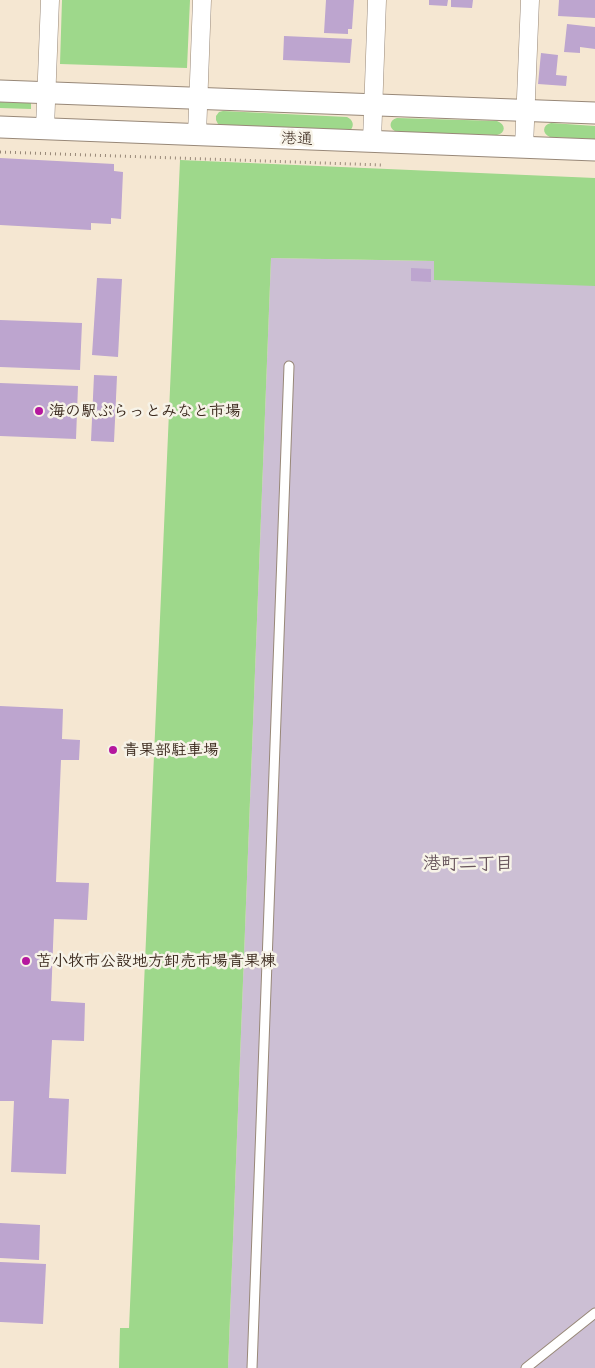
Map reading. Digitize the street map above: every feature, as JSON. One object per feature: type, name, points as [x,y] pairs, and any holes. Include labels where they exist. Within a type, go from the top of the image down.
[{"type":"street","points":[[46,128],[50,0]]},
{"type":"street","points":[[197,135],[202,0]]},
{"type":"street","points":[[372,142],[377,0]]},
{"type":"street","points":[[524,147],[530,0]]},
{"type":"street","points":[[0,92],[595,113]]},
{"type":"street","name":"港通","points":[[0,127],[595,150]]},
{"type":"lane","points":[[252,1368],[289,366]]},
{"type":"lane","points":[[526,1368],[595,1313]]},
{"type":"path","points":[[0,152],[386,165]]},
{"type":"shaded area","points":[[271,258],[595,264],[595,1368],[228,1368]]},
{"type":"green space","points":[[62,0],[190,0],[187,68],[60,64]]},
{"type":"green space","points":[[0,102],[31,103],[31,109],[0,108]]},
{"type":"green space","points":[[219,112],[347,117],[352,121],[353,125],[350,131],[223,126],[218,124],[216,116]]},
{"type":"green space","points":[[397,118],[497,121],[504,128],[497,135],[397,132],[392,129],[391,123]]},
{"type":"green space","points":[[551,123],[595,126],[595,139],[547,136],[544,130]]},
{"type":"green space","points":[[180,160],[595,178],[595,286],[434,280],[434,261],[271,258],[228,1368],[119,1368],[120,1328],[129,1328]]},
{"type":"building","points":[[326,0],[354,0],[352,29],[348,29],[348,34],[324,33]]},
{"type":"building","points":[[429,0],[448,0],[447,6],[429,5]]},
{"type":"building","points":[[451,0],[473,0],[472,8],[451,7]]},
{"type":"building","points":[[559,0],[595,0],[595,18],[558,16]]},
{"type":"building","points":[[567,24],[595,27],[595,49],[580,47],[580,53],[564,52]]},
{"type":"building","points":[[284,36],[352,39],[350,63],[283,60]]},
{"type":"building","points":[[541,53],[558,55],[556,75],[567,76],[566,86],[538,84]]},
{"type":"building","points":[[0,158],[114,164],[114,171],[123,172],[121,219],[111,218],[111,224],[91,223],[91,230],[0,225]]},
{"type":"building","points":[[411,268],[431,269],[431,282],[411,281]]},
{"type":"building","name":"海の駅ぷらっとみなと市場","points":[[97,278],[122,279],[118,357],[92,355]]},
{"type":"building","name":"海の駅ぷらっとみなと市場","points":[[0,320],[82,323],[80,370],[0,367]]},
{"type":"building","name":"海の駅ぷらっとみなと市場","points":[[94,375],[117,376],[114,442],[91,441]]},
{"type":"building","name":"海の駅ぷらっとみなと市場","points":[[0,383],[78,386],[76,439],[0,436]]},
{"type":"building","name":"苫小牧市公設地方卸売市場青果棟","points":[[0,706],[63,709],[62,739],[80,740],[79,760],[61,760],[56,882],[89,883],[87,920],[54,919],[51,1001],[85,1003],[84,1041],[52,1040],[49,1098],[69,1099],[66,1174],[11,1172],[14,1101],[0,1101]]},
{"type":"building","points":[[0,1223],[40,1225],[39,1260],[0,1258]]},
{"type":"building","points":[[0,1262],[46,1264],[43,1324],[0,1322]]},
{"type":"place","name":"海の駅ぷらっとみなと市場","points":[[39,411]]},
{"type":"place","name":"青果部駐車場","points":[[113,750]]},
{"type":"place","name":"苫小牧市公設地方卸売市場青果棟","points":[[26,961]]},
{"type":"district","name":"港町二丁目","points":[[468,864]]}]
